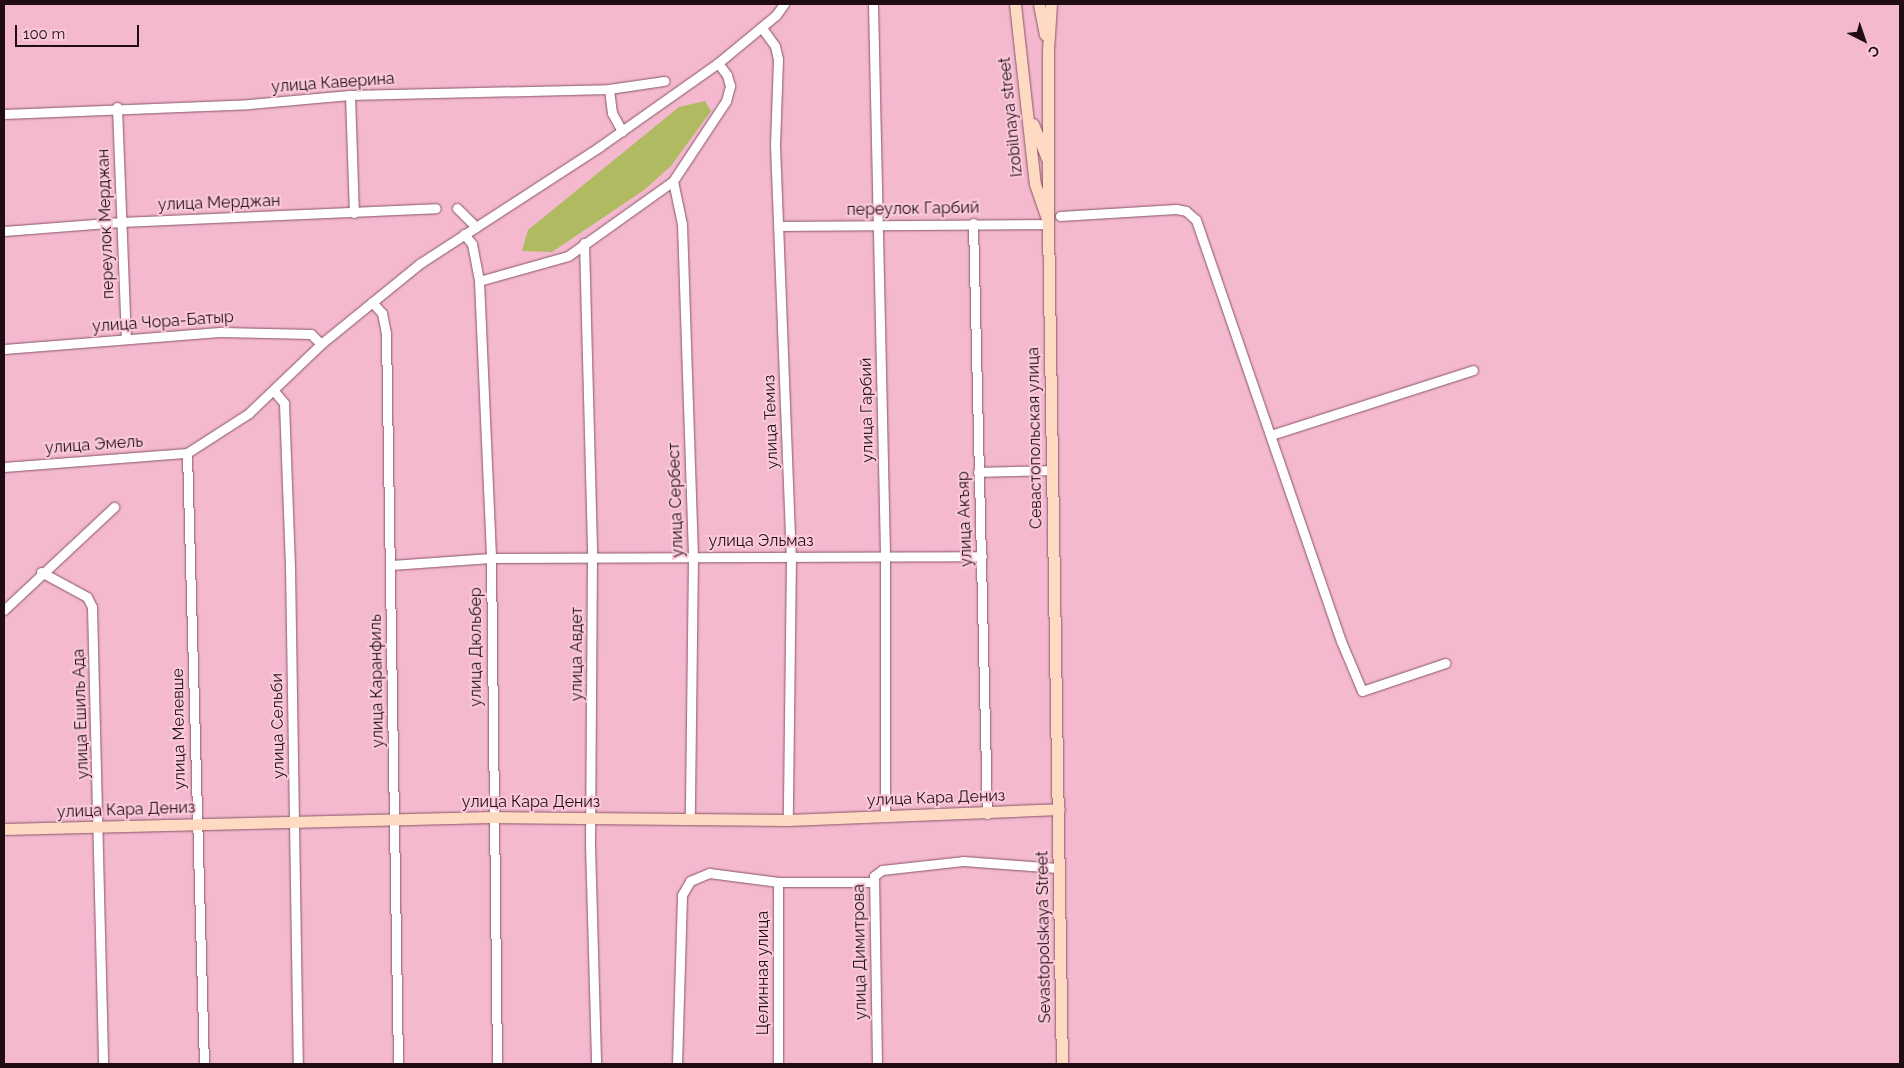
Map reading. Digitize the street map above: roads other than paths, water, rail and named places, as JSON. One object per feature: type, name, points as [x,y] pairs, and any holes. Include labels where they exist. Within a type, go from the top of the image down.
[{"type":"main road","name":"Izobilnaya street","points":[[1015,4],[1035,184],[1048,224]]},
{"type":"main road","points":[[1039,4],[1048,51]]},
{"type":"main road","points":[[1048,51],[1051,4]]},
{"type":"main road","name":"Севастопольская улица","points":[[1048,51],[1050,166],[1048,224],[1059,809]]},
{"type":"main road","points":[[1028,113],[1050,166]]},
{"type":"main road","name":"улица Кара Дениз","points":[[4,829],[197,824],[393,822],[492,817],[788,820],[987,814],[1059,809]]},
{"type":"main road","name":"Sevastopolskaya Street","points":[[1059,809],[1058,868],[1062,1064]]},
{"type":"street","points":[[187,453],[249,413],[274,391],[320,344],[372,302],[464,234],[622,131],[718,63],[762,28],[784,4]]},
{"type":"street","name":"улица Гарбий","points":[[873,4],[885,556],[885,816]]},
{"type":"street","name":"улица Темиз","points":[[762,28],[775,46],[778,59],[776,145],[791,556],[788,820]]},
{"type":"street","points":[[478,281],[568,256],[673,181],[726,101],[730,86],[727,75],[718,63]]},
{"type":"street","name":"улица Каверина","points":[[4,114],[116,107],[249,104],[350,95],[609,89],[664,81]]},
{"type":"street","points":[[609,89],[612,113],[622,131]]},
{"type":"street","points":[[350,95],[354,213]]},
{"type":"street","name":"переулок Мерджан","points":[[116,107],[126,339]]},
{"type":"street","name":"улица Сербест","points":[[673,181],[682,224],[693,556],[690,820]]},
{"type":"street","name":"улица Мерджан","points":[[4,231],[120,222],[436,208]]},
{"type":"street","points":[[458,208],[476,227]]},
{"type":"street","points":[[1060,216],[1176,209],[1186,212],[1196,220],[1341,641],[1362,691],[1445,663]]},
{"type":"street","name":"переулок Гарбий","points":[[779,226],[973,223],[1048,224]]},
{"type":"street","name":"улица Акъяр","points":[[973,223],[987,814]]},
{"type":"street","name":"улица Дюльбер","points":[[464,234],[472,244],[478,281],[491,558],[492,817],[497,1064]]},
{"type":"street","name":"улица Авдет","points":[[584,243],[592,557],[593,818],[590,845],[596,1064]]},
{"type":"street","name":"улица Каранфиль","points":[[372,302],[382,313],[386,333],[398,1064]]},
{"type":"street","name":"улица Чора-Батыр","points":[[4,349],[222,332],[311,334],[320,344]]},
{"type":"street","points":[[1274,434],[1474,370]]},
{"type":"street","name":"улица Сельби","points":[[274,391],[284,402],[290,567],[298,1064]]},
{"type":"street","name":"улица Эмель","points":[[4,467],[187,453]]},
{"type":"street","name":"улица Мелевше","points":[[187,453],[204,1064]]},
{"type":"street","points":[[978,472],[1052,470]]},
{"type":"street","points":[[4,610],[41,572],[114,507]]},
{"type":"street","name":"улица Эльмаз","points":[[391,566],[491,558],[982,556]]},
{"type":"street","name":"улица Ешиль Ада","points":[[41,572],[87,597],[92,607],[99,827],[103,1064]]},
{"type":"street","name":"улица Димитрова","points":[[877,1064],[872,882],[882,870],[963,861],[1058,868]]},
{"type":"street","points":[[677,1064],[682,895],[690,881],[709,873],[778,882],[872,882]]},
{"type":"street","name":"Целинная улица","points":[[778,882],[778,1064]]}]
